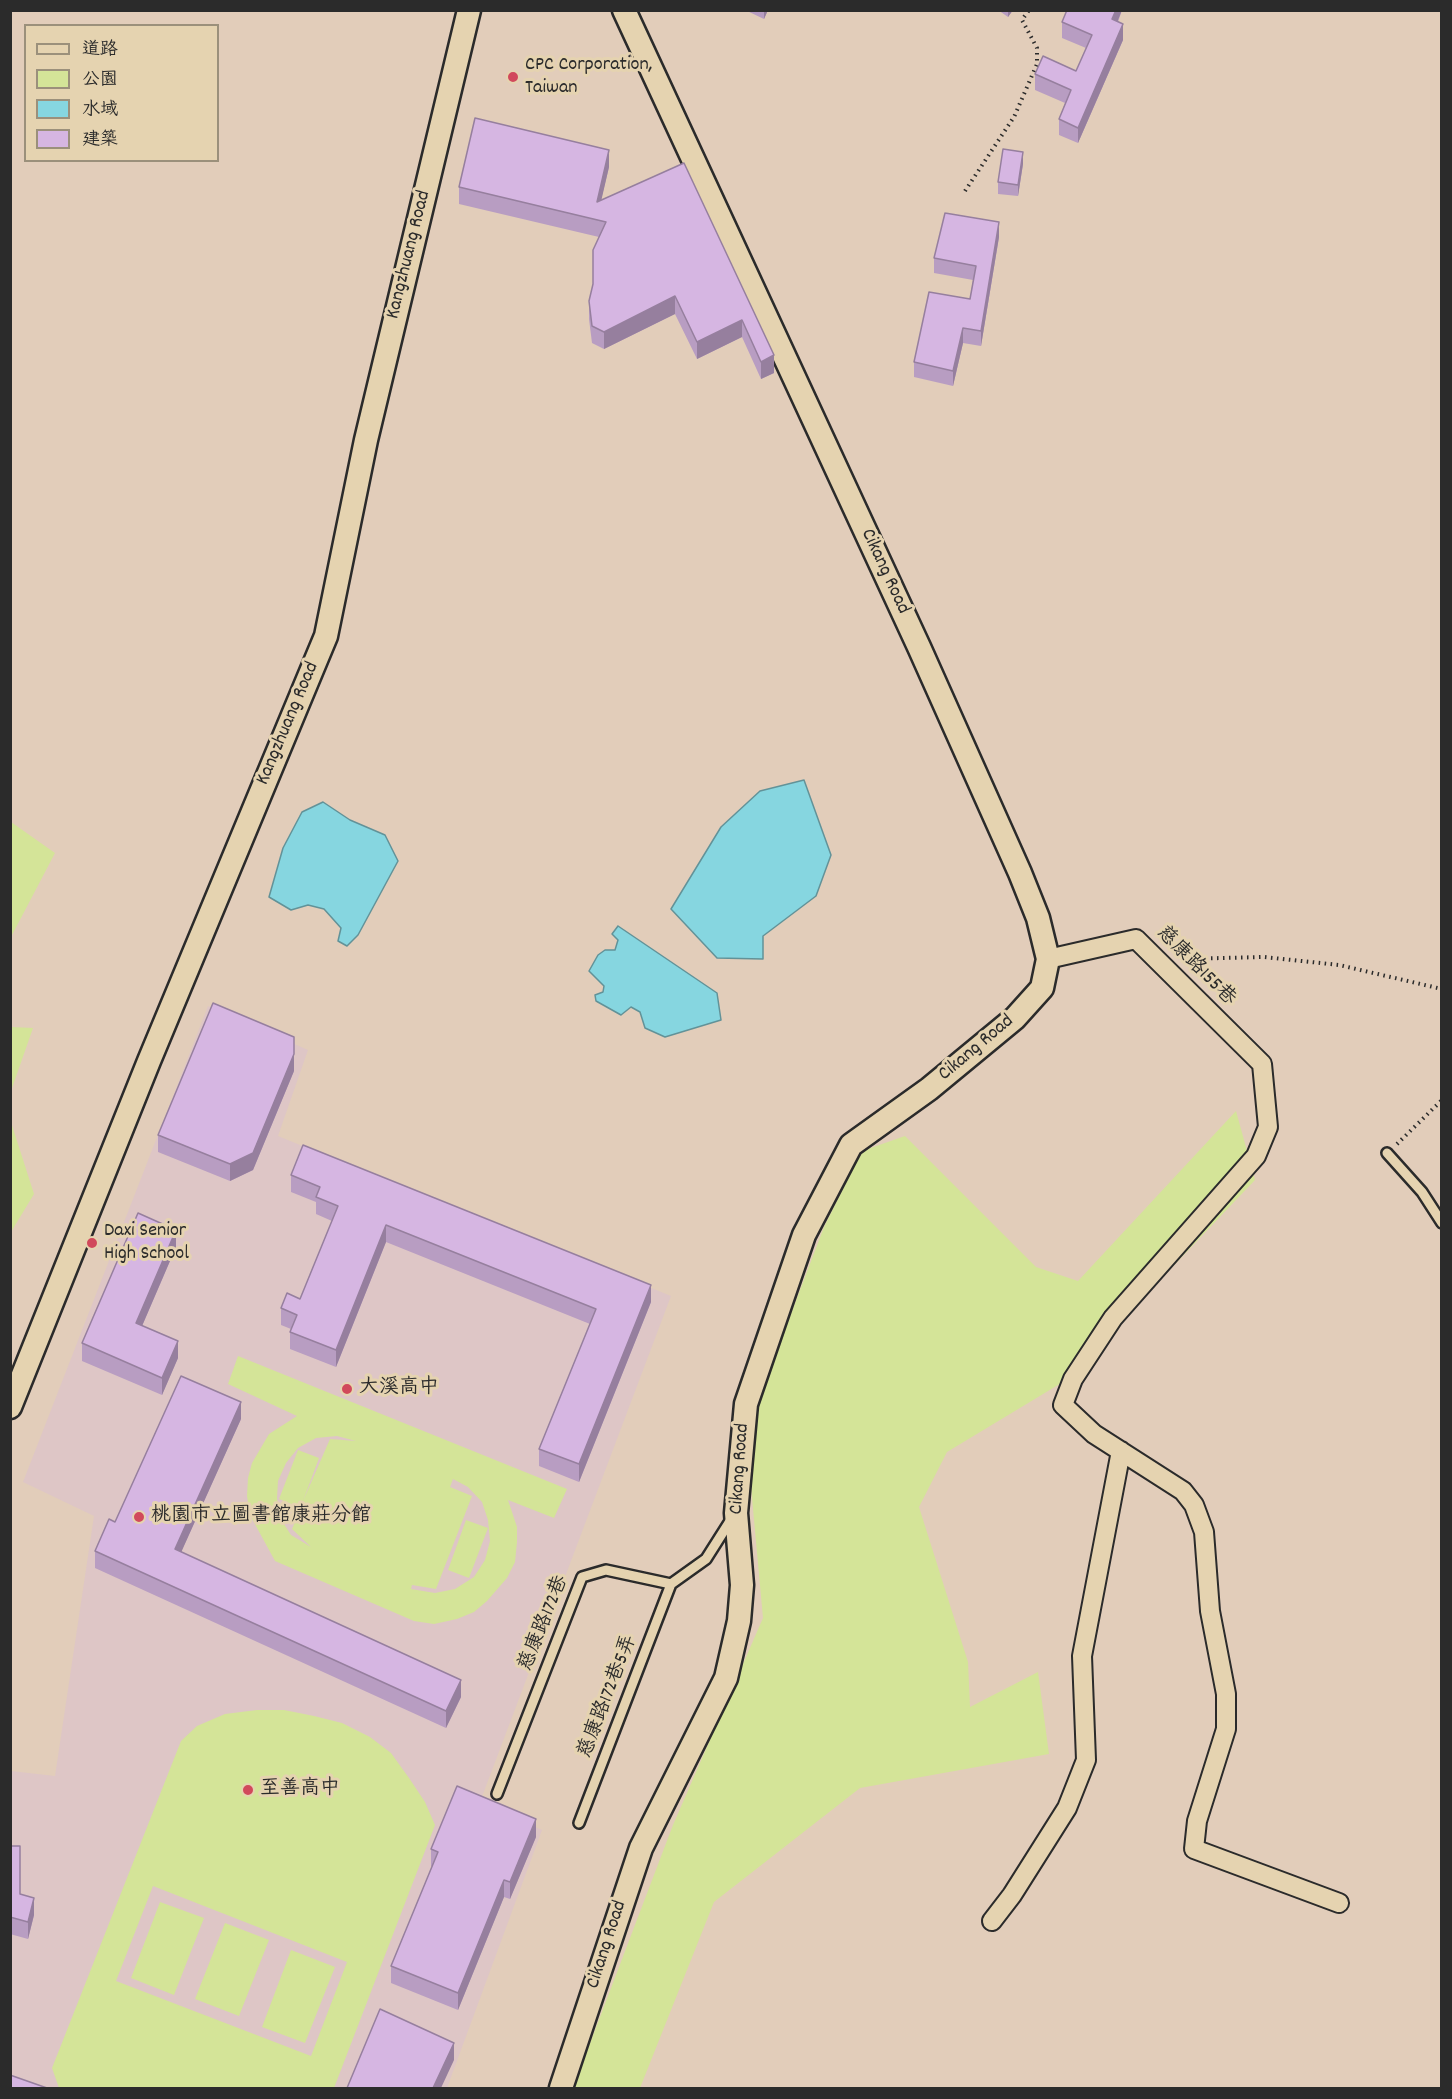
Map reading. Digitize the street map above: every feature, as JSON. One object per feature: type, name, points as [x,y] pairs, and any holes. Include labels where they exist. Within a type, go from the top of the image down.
[{"type":"street","name":"Kangzhuang Road","points":[[10,1407],[149,1061],[326,636],[366,440],[469,10]]},
{"type":"street","name":"Cikang Road","points":[[561,2088],[641,1848],[726,1678],[739,1621],[742,1585],[736,1513],[746,1404],[756,1367],[804,1235],[851,1145],[929,1089],[1015,1018],[1042,988],[1048,959],[1038,918],[933,680],[624,10]]},
{"type":"street","name":"慈康路155巷","points":[[1048,959],[1136,939],[1262,1064],[1268,1127],[1256,1156],[1113,1318],[1073,1379],[1063,1405],[1094,1434],[1121,1451]]},
{"type":"street","points":[[992,1921],[1012,1895],[1066,1808],[1086,1760],[1082,1656],[1121,1451],[1183,1491],[1194,1505],[1204,1532],[1210,1611],[1226,1694],[1226,1729],[1197,1821],[1194,1849],[1339,1903]]},
{"type":"lane","points":[[1387,1153],[1422,1192],[1442,1223]]},
{"type":"lane","points":[[671,1584],[706,1559],[736,1513]]},
{"type":"lane","name":"慈康路172巷","points":[[497,1794],[582,1577],[606,1570],[671,1584]]},
{"type":"lane","name":"慈康路172巷5弄","points":[[579,1823],[671,1584]]},
{"type":"path","points":[[965,191],[1014,117],[1037,64],[1037,48],[1022,20],[1029,10]]},
{"type":"path","points":[[1156,959],[1264,957],[1329,964],[1442,989]]},
{"type":"path","points":[[1387,1153],[1442,1100]]},
{"type":"shaded area","points":[[208,1006],[308,1050],[278,1136],[671,1296],[480,1802],[542,1830],[447,2088],[11,2088],[11,1771],[55,1776],[94,1516],[23,1482]]},
{"type":"green space","points":[[11,822],[55,853],[11,937]]},
{"type":"green space","points":[[10,1027],[33,1028],[11,1091]]},
{"type":"green space","points":[[1236,1111],[1255,1180],[1063,1382],[947,1452],[919,1507],[968,1662],[970,1707],[1038,1672],[1049,1754],[860,1788],[714,1902],[640,2088],[573,2088],[673,1825],[763,1618],[746,1432],[824,1227],[862,1151],[905,1136],[1036,1267],[1078,1281]]},
{"type":"green space","points":[[10,1119],[34,1194],[11,1232],[10,1232]]},
{"type":"green space","points":[[238,1356],[567,1489],[554,1518],[508,1500],[517,1527],[515,1562],[507,1578],[487,1601],[474,1612],[457,1619],[434,1624],[414,1621],[275,1561],[250,1515],[247,1496],[248,1478],[252,1463],[269,1434],[297,1416],[228,1384]],"holes":[[[337,1436],[356,1441],[330,1439],[303,1501],[319,1458],[298,1450],[279,1499],[301,1508],[292,1529],[311,1547],[291,1535],[280,1518],[277,1498],[278,1481],[286,1463],[298,1448],[316,1438]],[[453,1479],[468,1487],[482,1502],[488,1520],[490,1541],[485,1560],[474,1577],[455,1589],[435,1593],[411,1589],[412,1585],[436,1589],[472,1496],[450,1487]]]},
{"type":"green space","points":[[466,1520],[488,1528],[469,1578],[448,1570]]},
{"type":"green space","points":[[257,1710],[284,1710],[342,1723],[370,1737],[391,1753],[425,1802],[435,1825],[334,2088],[59,2088],[52,2068],[181,1741],[197,1726],[225,1714]],"holes":[[[153,1886],[347,1962],[311,2056],[116,1981]]]},
{"type":"green space","points":[[160,1902],[204,1918],[174,1995],[131,1978]]},
{"type":"green space","points":[[225,1923],[269,1940],[239,2016],[195,1999]]},
{"type":"green space","points":[[291,1950],[335,1967],[305,2043],[262,2027]]},
{"type":"water","points":[[804,780],[831,855],[816,896],[763,936],[763,959],[717,958],[671,909],[721,827],[760,791]]},
{"type":"water","points":[[323,802],[350,820],[385,835],[398,861],[358,935],[347,946],[338,941],[341,928],[324,909],[308,905],[291,910],[269,897],[283,848],[302,812]]},
{"type":"water","points":[[618,926],[717,993],[721,1020],[665,1037],[645,1028],[640,1012],[631,1007],[621,1015],[596,1001],[595,995],[603,992],[604,986],[589,971],[598,955],[605,950],[615,950],[618,940],[612,934]]},
{"type":"building","points":[[1067,10],[1116,10],[1112,19],[1123,24],[1078,128],[1059,119],[1071,90],[1035,74],[1043,56],[1076,71],[1092,35],[1062,22]]},
{"type":"building","points":[[475,118],[609,150],[597,202],[684,163],[774,355],[761,362],[742,320],[697,342],[675,296],[604,332],[592,326],[589,301],[593,284],[593,250],[606,222],[459,187]]},
{"type":"building","points":[[1003,149],[1023,152],[1018,185],[998,182]]},
{"type":"building","points":[[945,213],[999,222],[981,331],[963,328],[953,371],[914,362],[929,292],[970,299],[976,266],[934,258]]},
{"type":"building","points":[[213,1003],[294,1037],[294,1054],[253,1153],[230,1164],[158,1135]]},
{"type":"building","points":[[303,1145],[651,1285],[579,1464],[539,1449],[596,1309],[386,1225],[336,1350],[290,1332],[297,1315],[281,1308],[287,1293],[300,1299],[338,1206],[316,1197],[320,1187],[291,1175]]},
{"type":"building","points":[[138,1213],[176,1230],[136,1323],[178,1341],[162,1378],[82,1343]]},
{"type":"building","points":[[181,1376],[241,1402],[175,1549],[461,1680],[446,1711],[95,1551],[109,1519],[115,1522]]},
{"type":"building","points":[[457,1786],[536,1819],[510,1882],[504,1880],[458,1993],[391,1966],[438,1852],[431,1849]]},
{"type":"building","points":[[10,1846],[20,1846],[20,1894],[34,1898],[28,1922],[10,1917]]},
{"type":"building","points":[[380,2009],[454,2043],[433,2088],[347,2088]]},
{"type":"building","points":[[10,2075],[47,2088],[10,2088]]},
{"type":"place","name":"CPC Corporation, Taiwan","points":[[513,77]]},
{"type":"place","name":"Daxi Senior High School","points":[[92,1243]]},
{"type":"place","name":"大溪高中","points":[[347,1389]]},
{"type":"place","name":"桃園市立圖書館康莊分館","points":[[139,1517]]},
{"type":"place","name":"至善高中","points":[[248,1790]]}]
